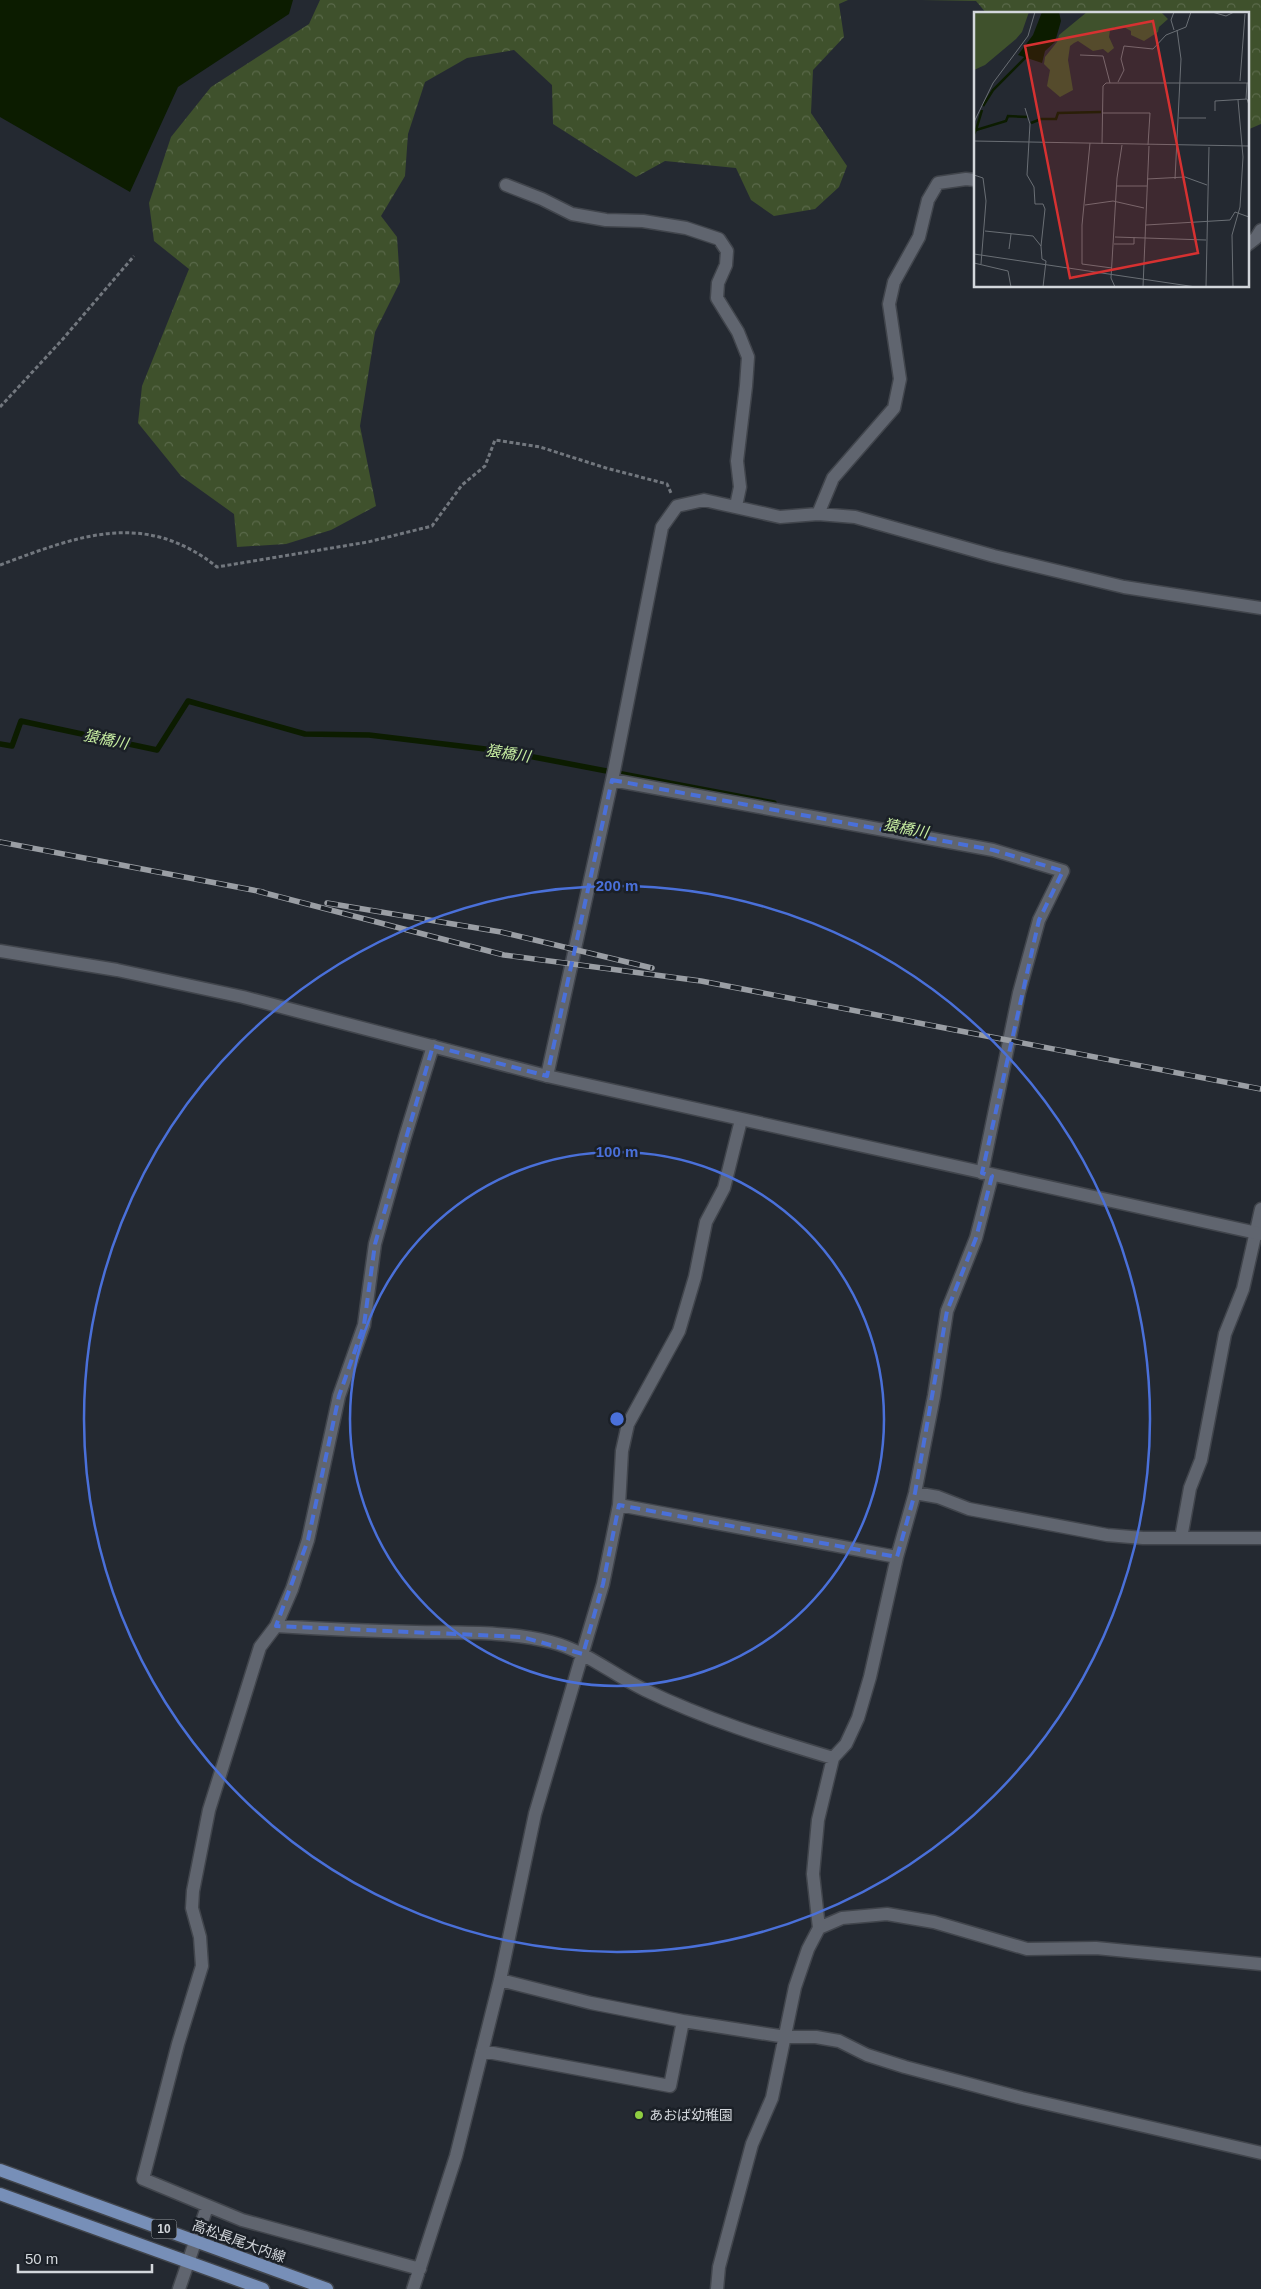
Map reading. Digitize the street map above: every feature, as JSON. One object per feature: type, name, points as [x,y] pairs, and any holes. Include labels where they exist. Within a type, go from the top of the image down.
[{"type":"main road","name":"高松長尾大内線","points":[[0,2170],[327,2289]]},
{"type":"main road","name":"10","points":[[0,2194],[263,2289]]},
{"type":"street","points":[[818,514],[834,478],[894,408],[900,379],[889,304],[894,282],[919,237],[928,200],[938,183],[966,179],[974,180]]},
{"type":"street","points":[[506,185],[542,199],[572,214],[606,220],[643,222],[686,228],[719,239],[727,251],[726,265],[718,283],[717,298],[738,332],[748,357],[737,460],[740,487],[736,506]]},
{"type":"street","points":[[1248,243],[1256,238],[1261,230]]},
{"type":"street","points":[[547,1076],[613,776],[662,527],[677,506],[704,500],[780,517],[818,514],[855,517],[994,556],[1124,587],[1261,608]]},
{"type":"street","points":[[613,776],[993,850],[1063,870],[1039,920],[1024,975],[976,1238],[947,1311],[934,1396],[915,1493],[897,1557],[870,1677],[858,1718],[846,1744],[833,1758],[818,1820],[813,1874],[819,1928],[808,1949],[796,1987],[772,2098],[750,2153],[719,2267],[717,2289]]},
{"type":"street","points":[[0,951],[117,970],[233,995],[547,1076],[987,1175],[1259,1233]]},
{"type":"street","points":[[420,2269],[265,2227],[207,2207],[196,2200],[143,2179],[178,2044],[202,1966],[200,1937],[192,1908],[193,1891],[209,1810],[260,1647],[276,1626],[292,1588],[308,1540],[339,1396],[364,1325],[375,1244],[433,1046]]},
{"type":"street","points":[[413,2289],[456,2156],[500,1980],[535,1814],[603,1584],[619,1505],[622,1451],[628,1424],[679,1331],[695,1277],[706,1222],[724,1188],[741,1120]]},
{"type":"street","points":[[1181,1538],[1190,1488],[1201,1460],[1225,1334],[1243,1289],[1259,1233],[1261,1208]]},
{"type":"street","points":[[915,1493],[938,1497],[969,1509],[1108,1535],[1143,1538],[1261,1538]]},
{"type":"street","points":[[619,1505],[897,1557]]},
{"type":"street","points":[[276,1626],[361,1631],[482,1633],[522,1636],[552,1642],[582,1654],[643,1690],[682,1707],[747,1732],[833,1758]]},
{"type":"street","points":[[819,1928],[842,1918],[888,1914],[934,1922],[1027,1949],[1096,1948],[1261,1964]]},
{"type":"street","points":[[500,1980],[591,2004],[683,2021],[786,2037],[816,2038],[839,2042],[867,2055],[905,2068],[1022,2098],[1261,2153]]},
{"type":"street","points":[[482,2051],[670,2086],[683,2021]]},
{"type":"street","points":[[180,2289],[207,2207]]},
{"type":"path","points":[[0,407],[62,340],[134,256]]},
{"type":"path","points":[[0,565],[64,541],[127,531],[169,539],[198,552],[217,567],[386,538],[432,526],[462,484],[485,466],[495,440],[540,447],[606,468],[667,484],[677,506]]},
{"type":"highlighted area","points":[[612,780],[993,850],[1063,871],[1039,920],[982,1173],[992,1176],[976,1238],[947,1311],[915,1493],[897,1557],[619,1505],[603,1584],[583,1654],[522,1637],[276,1626],[308,1540],[339,1396],[364,1325],[375,1244],[433,1046],[547,1076]]},
{"type":"green space","points":[[320,0],[848,0],[839,4],[844,37],[813,70],[811,113],[847,166],[839,187],[815,209],[774,216],[751,200],[736,168],[665,161],[636,177],[553,124],[552,85],[514,50],[467,58],[425,82],[408,134],[405,176],[381,216],[397,237],[400,282],[375,332],[360,426],[376,506],[331,530],[286,544],[237,547],[234,514],[181,476],[138,423],[142,386],[189,269],[154,241],[149,203],[171,137],[211,87],[309,24]]},
{"type":"green space","points":[[922,0],[1261,0],[1261,124],[1248,130],[1248,12],[985,12],[976,1]]},
{"type":"shaded area","points":[[0,0],[293,0],[289,14],[178,87],[130,192],[0,117]]},
{"type":"waterway","name":"猿橋川","points":[[0,744],[12,746],[21,721],[157,750],[188,701],[305,734],[369,735],[502,751],[774,803]]},
{"type":"railway","points":[[0,842],[263,892]]},
{"type":"railway","points":[[257,891],[504,955],[701,981],[1261,1089]]},
{"type":"railway","points":[[327,903],[501,932],[652,968]]},
{"type":"place","name":"あおば幼稚園","points":[[639,2115]]}]
